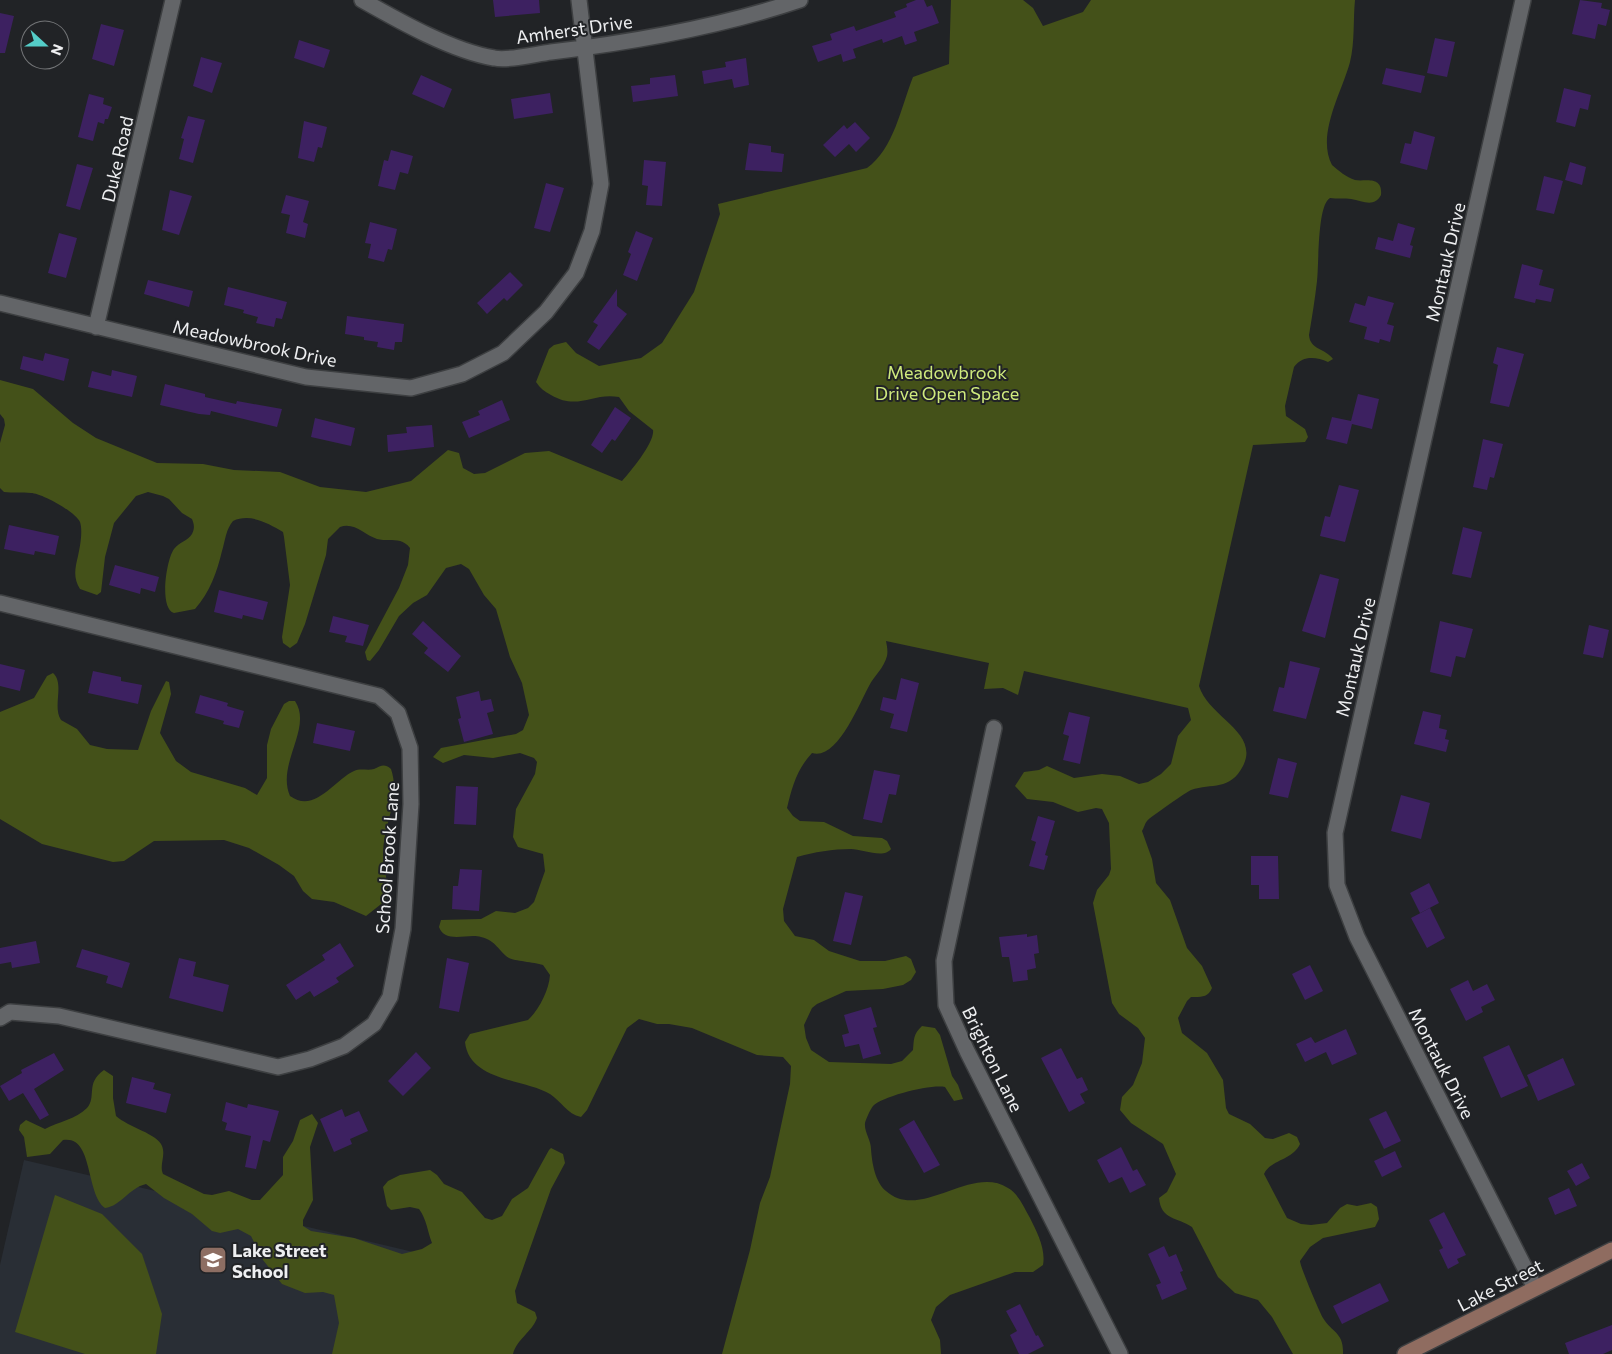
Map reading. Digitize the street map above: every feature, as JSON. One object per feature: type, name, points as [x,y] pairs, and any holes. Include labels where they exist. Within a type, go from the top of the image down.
[{"type":"street","name":"Duke Road","points":[[96,327],[173,0]]},
{"type":"street","name":"Amherst Drive","points":[[362,0],[392,17],[460,49],[496,59],[586,48],[714,26],[800,0]]},
{"type":"street","name":"Meadowbrook Drive","points":[[0,303],[306,377],[411,388],[462,374],[503,353],[546,312],[576,274],[592,231],[601,184],[579,0]]},
{"type":"street","name":"Montauk Drive","points":[[1522,0],[1335,833],[1337,885],[1357,938],[1536,1288]]},
{"type":"street","name":"School Brook Lane","points":[[0,604],[379,696],[398,713],[410,748],[411,804],[403,929],[390,997],[374,1024],[344,1046],[310,1060],[278,1067],[59,1016],[10,1012],[0,1018]]},
{"type":"street","name":"Brighton Lane","points":[[994,728],[944,961],[946,1005],[971,1060],[1120,1354]]},
{"type":"street","name":"Lake Street","points":[[1405,1354],[1612,1250]]},
{"type":"shaded area","name":"Lake Street School","points":[[24,1160],[426,1255],[394,1354],[0,1354],[0,1265]]},
{"type":"green space","name":"Meadowbrook Drive Open Space","points":[[951,0],[1023,0],[1033,8],[1043,26],[1083,12],[1091,0],[1355,0],[1352,54],[1332,114],[1327,140],[1328,153],[1332,165],[1346,176],[1355,180],[1372,181],[1379,184],[1381,195],[1372,203],[1330,198],[1326,203],[1319,237],[1317,281],[1309,335],[1312,344],[1330,355],[1333,359],[1328,362],[1310,358],[1301,360],[1294,367],[1285,406],[1286,416],[1305,429],[1308,437],[1305,442],[1253,445],[1199,686],[1204,697],[1239,734],[1245,744],[1246,754],[1243,766],[1238,774],[1226,783],[1188,791],[1149,819],[1142,831],[1152,859],[1156,883],[1170,900],[1187,948],[1202,966],[1212,988],[1208,994],[1201,997],[1191,997],[1187,1001],[1178,1018],[1182,1033],[1207,1053],[1223,1080],[1226,1108],[1229,1114],[1250,1124],[1265,1138],[1273,1139],[1289,1133],[1297,1137],[1300,1144],[1292,1153],[1267,1169],[1264,1174],[1287,1218],[1301,1224],[1311,1225],[1327,1223],[1340,1208],[1347,1204],[1357,1206],[1371,1203],[1377,1207],[1379,1219],[1375,1227],[1323,1238],[1310,1247],[1300,1261],[1323,1318],[1342,1341],[1343,1354],[1293,1354],[1272,1317],[1258,1300],[1235,1293],[1218,1277],[1192,1227],[1166,1214],[1160,1205],[1159,1198],[1167,1192],[1176,1174],[1163,1144],[1131,1123],[1120,1110],[1122,1097],[1133,1085],[1142,1063],[1145,1038],[1138,1028],[1119,1014],[1112,1003],[1093,903],[1097,890],[1109,875],[1111,869],[1109,823],[1102,809],[1096,808],[1078,812],[1053,802],[1027,799],[1015,786],[1024,772],[1039,770],[1047,766],[1074,778],[1102,774],[1120,776],[1139,784],[1148,782],[1161,774],[1171,764],[1178,736],[1191,720],[1188,708],[1024,671],[1018,695],[1003,688],[984,689],[989,663],[886,641],[886,660],[871,682],[846,729],[830,748],[821,753],[812,753],[802,765],[787,808],[800,821],[824,822],[853,836],[882,838],[887,841],[891,849],[883,853],[856,849],[837,850],[797,857],[783,909],[784,921],[795,936],[814,940],[829,951],[860,961],[885,961],[906,956],[911,959],[916,972],[911,980],[903,985],[883,989],[846,991],[817,1004],[812,1008],[804,1025],[806,1038],[811,1050],[829,1062],[891,1064],[902,1061],[913,1050],[915,1034],[922,1026],[935,1028],[940,1035],[952,1076],[958,1085],[963,1099],[954,1101],[945,1087],[929,1087],[886,1098],[873,1106],[866,1119],[865,1126],[871,1146],[873,1166],[879,1183],[886,1191],[899,1199],[914,1200],[978,1183],[994,1183],[1008,1188],[1018,1197],[1035,1229],[1042,1247],[1043,1265],[1033,1272],[1015,1272],[950,1295],[936,1307],[931,1320],[940,1340],[941,1354],[722,1354],[750,1250],[760,1203],[770,1177],[790,1084],[791,1066],[783,1057],[757,1055],[692,1028],[657,1024],[639,1019],[627,1028],[587,1110],[581,1117],[572,1113],[550,1094],[487,1072],[476,1064],[469,1055],[465,1042],[470,1034],[528,1020],[543,999],[550,975],[543,965],[509,958],[486,939],[476,936],[451,937],[442,932],[439,927],[441,920],[481,919],[496,911],[515,913],[528,908],[534,902],[545,871],[543,854],[518,847],[513,837],[516,809],[535,774],[537,762],[534,758],[520,753],[493,758],[464,755],[443,763],[433,757],[441,748],[516,734],[523,730],[529,715],[522,683],[510,657],[496,609],[484,595],[469,569],[461,564],[446,568],[427,595],[413,603],[399,616],[379,650],[370,661],[367,660],[365,652],[399,588],[408,565],[410,548],[403,542],[377,539],[350,526],[340,527],[328,539],[326,555],[305,624],[297,643],[290,648],[283,643],[282,637],[290,585],[283,532],[265,522],[246,518],[233,521],[227,531],[215,574],[205,596],[195,609],[174,613],[169,610],[165,594],[169,563],[174,549],[190,536],[194,526],[192,519],[182,513],[169,499],[148,492],[136,496],[114,523],[105,557],[101,592],[97,595],[80,589],[76,581],[75,569],[81,534],[80,522],[77,518],[65,508],[42,496],[31,493],[4,492],[0,488],[0,443],[5,425],[4,419],[0,414],[0,380],[33,389],[73,423],[96,438],[157,463],[203,464],[234,470],[280,472],[320,487],[366,492],[411,481],[448,450],[459,453],[463,468],[474,474],[485,473],[525,453],[549,451],[622,481],[646,449],[653,435],[653,430],[629,411],[619,397],[610,396],[569,401],[545,391],[536,382],[549,349],[554,345],[566,342],[576,353],[599,366],[641,358],[662,343],[694,292],[720,214],[718,204],[867,168],[884,150],[890,139],[913,77],[949,64]]},
{"type":"green space","points":[[53,673],[58,683],[58,708],[61,720],[77,729],[90,745],[107,749],[138,750],[151,711],[166,681],[169,682],[171,694],[160,733],[176,761],[191,772],[245,788],[257,795],[267,778],[267,745],[271,729],[284,704],[289,701],[295,701],[300,723],[287,771],[287,784],[290,796],[308,801],[324,794],[354,771],[372,770],[382,766],[391,769],[394,780],[393,801],[383,854],[387,884],[385,901],[366,916],[334,902],[312,899],[303,891],[294,876],[279,865],[249,848],[224,840],[154,841],[124,861],[113,862],[42,844],[0,819],[0,712],[34,698],[47,676]]},
{"type":"green space","points":[[104,1070],[113,1076],[113,1098],[116,1116],[149,1134],[159,1142],[163,1150],[163,1174],[204,1194],[212,1195],[229,1191],[252,1200],[260,1200],[283,1175],[283,1157],[293,1141],[300,1120],[312,1114],[318,1123],[310,1147],[313,1200],[303,1220],[303,1226],[311,1231],[354,1238],[402,1254],[422,1249],[432,1243],[419,1209],[410,1207],[391,1210],[387,1206],[383,1187],[388,1181],[400,1175],[430,1170],[444,1184],[462,1192],[485,1218],[492,1220],[502,1216],[512,1199],[528,1188],[551,1148],[563,1154],[565,1163],[551,1189],[515,1291],[517,1303],[535,1312],[537,1318],[535,1323],[518,1344],[513,1354],[332,1354],[339,1323],[334,1295],[323,1292],[305,1293],[282,1284],[263,1260],[251,1236],[238,1229],[220,1233],[212,1231],[192,1214],[164,1198],[146,1184],[135,1189],[111,1207],[105,1208],[94,1190],[85,1155],[80,1146],[73,1141],[63,1140],[50,1154],[27,1157],[24,1137],[19,1130],[20,1125],[26,1120],[45,1129],[83,1112],[90,1104],[95,1080]]},
{"type":"green space","points":[[55,1195],[102,1214],[142,1254],[162,1314],[156,1354],[85,1354],[15,1332]]},
{"type":"building","points":[[493,0],[539,0],[540,13],[495,17]]},
{"type":"building","points":[[916,0],[924,0],[927,7],[932,5],[939,23],[914,32],[917,41],[905,45],[902,36],[883,43],[882,39],[853,49],[856,58],[843,62],[841,54],[818,62],[812,46],[832,40],[830,34],[854,26],[856,31],[896,17],[894,12],[907,7],[906,4]]},
{"type":"building","points":[[1580,0],[1602,3],[1601,8],[1610,10],[1606,26],[1598,24],[1595,39],[1572,34]]},
{"type":"building","points":[[0,13],[14,16],[5,53],[0,53]]},
{"type":"building","points":[[101,24],[124,30],[114,66],[92,59]]},
{"type":"building","points":[[1435,38],[1455,42],[1447,77],[1427,73]]},
{"type":"building","points":[[299,40],[330,50],[324,68],[294,58]]},
{"type":"building","points":[[201,57],[222,63],[212,93],[193,86]]},
{"type":"building","points":[[746,58],[749,85],[734,88],[732,79],[704,84],[702,71],[726,67],[725,62]]},
{"type":"building","points":[[1386,68],[1425,76],[1421,93],[1382,84]]},
{"type":"building","points":[[421,75],[452,89],[444,108],[412,94]]},
{"type":"building","points":[[675,75],[678,96],[633,102],[631,86],[650,84],[650,78]]},
{"type":"building","points":[[1564,88],[1591,95],[1588,110],[1580,108],[1575,127],[1556,122]]},
{"type":"building","points":[[550,93],[553,113],[514,119],[511,99]]},
{"type":"building","points":[[89,94],[104,98],[103,104],[112,107],[104,124],[98,122],[93,141],[78,137]]},
{"type":"building","points":[[188,116],[205,120],[193,163],[179,159],[184,139],[181,138]]},
{"type":"building","points":[[304,121],[327,127],[322,148],[318,147],[314,162],[298,158]]},
{"type":"building","points":[[855,122],[870,138],[856,152],[849,144],[835,157],[823,145],[844,125],[847,129]]},
{"type":"building","points":[[1414,131],[1435,137],[1427,170],[1400,163],[1405,143],[1411,144]]},
{"type":"building","points":[[749,143],[771,146],[771,152],[784,154],[782,172],[745,170]]},
{"type":"building","points":[[391,150],[413,156],[408,174],[400,172],[395,190],[378,186],[384,160],[388,161]]},
{"type":"building","points":[[644,160],[666,162],[662,206],[646,205],[648,186],[642,185]]},
{"type":"building","points":[[1570,162],[1586,167],[1582,185],[1565,180]]},
{"type":"building","points":[[77,164],[93,168],[80,210],[66,206]]},
{"type":"building","points":[[1544,176],[1563,181],[1554,214],[1536,210]]},
{"type":"building","points":[[546,183],[564,188],[550,232],[534,228]]},
{"type":"building","points":[[170,190],[192,196],[179,235],[162,230]]},
{"type":"building","points":[[286,195],[309,201],[303,222],[308,224],[305,238],[286,233],[290,215],[281,213]]},
{"type":"building","points":[[370,222],[397,229],[392,250],[388,249],[384,262],[368,258],[371,244],[365,243]]},
{"type":"building","points":[[1398,223],[1415,228],[1410,245],[1413,246],[1410,258],[1375,249],[1378,237],[1393,241]]},
{"type":"building","points":[[636,231],[653,238],[637,281],[623,275],[631,254],[628,252]]},
{"type":"building","points":[[59,233],[77,238],[66,278],[48,273]]},
{"type":"building","points":[[1522,264],[1543,270],[1539,285],[1554,289],[1551,302],[1536,299],[1535,303],[1514,298]]},
{"type":"building","points":[[510,272],[523,285],[507,301],[504,298],[487,314],[477,303]]},
{"type":"building","points":[[148,280],[193,291],[189,307],[144,294]]},
{"type":"building","points":[[228,287],[287,302],[282,319],[276,318],[274,327],[256,323],[258,317],[243,313],[244,310],[224,305]]},
{"type":"building","points":[[617,289],[617,306],[627,314],[599,350],[587,342],[598,325],[593,322]]},
{"type":"building","points":[[1368,296],[1394,303],[1387,324],[1394,326],[1390,342],[1380,339],[1379,343],[1364,339],[1367,327],[1349,322],[1355,303],[1365,306]]},
{"type":"building","points":[[347,316],[404,324],[402,342],[395,342],[394,350],[377,347],[378,342],[364,340],[364,337],[345,334]]},
{"type":"building","points":[[1497,347],[1524,354],[1509,407],[1490,403],[1498,365],[1493,363]]},
{"type":"building","points":[[45,353],[69,359],[64,381],[20,369],[23,356],[43,361]]},
{"type":"building","points":[[112,370],[137,376],[132,397],[88,387],[92,371],[111,376]]},
{"type":"building","points":[[165,384],[205,394],[205,397],[236,404],[237,401],[282,409],[277,427],[211,411],[210,415],[199,414],[160,405]]},
{"type":"building","points":[[1358,394],[1379,399],[1372,429],[1352,424],[1347,444],[1326,439],[1332,417],[1351,421]]},
{"type":"building","points":[[502,400],[510,420],[469,438],[462,422],[480,415],[478,411]]},
{"type":"building","points":[[615,407],[631,418],[615,441],[612,439],[602,453],[591,445]]},
{"type":"building","points":[[315,418],[355,428],[351,446],[311,437]]},
{"type":"building","points":[[432,425],[434,447],[388,452],[387,435],[407,433],[406,427]]},
{"type":"building","points":[[1483,439],[1503,444],[1494,478],[1490,477],[1487,490],[1473,487]]},
{"type":"building","points":[[1339,485],[1359,490],[1345,542],[1320,536],[1325,516],[1330,517]]},
{"type":"building","points":[[9,525],[59,536],[55,555],[35,551],[34,555],[4,549]]},
{"type":"building","points":[[1463,527],[1482,532],[1471,578],[1452,574]]},
{"type":"building","points":[[115,565],[159,577],[155,592],[141,588],[140,594],[109,585]]},
{"type":"building","points":[[1320,574],[1339,579],[1325,638],[1302,631]]},
{"type":"building","points":[[219,590],[268,602],[263,620],[243,615],[242,619],[214,612]]},
{"type":"building","points":[[333,616],[369,625],[363,646],[345,642],[347,636],[329,632]]},
{"type":"building","points":[[423,621],[461,656],[448,672],[424,653],[428,648],[412,634]]},
{"type":"building","points":[[1440,621],[1473,629],[1465,658],[1456,656],[1451,677],[1430,672]]},
{"type":"building","points":[[1589,625],[1609,630],[1603,658],[1583,654]]},
{"type":"building","points":[[1290,661],[1320,668],[1306,719],[1273,711],[1279,687],[1284,688]]},
{"type":"building","points":[[0,664],[25,670],[20,691],[0,686]]},
{"type":"building","points":[[93,671],[121,677],[121,681],[142,685],[138,704],[88,693]]},
{"type":"building","points":[[901,678],[919,683],[907,732],[890,728],[894,714],[880,710],[883,697],[896,700]]},
{"type":"building","points":[[479,691],[481,701],[491,699],[494,711],[487,713],[493,734],[464,742],[458,719],[461,718],[456,697]]},
{"type":"building","points":[[200,695],[228,703],[227,706],[244,711],[239,728],[223,724],[224,721],[195,713]]},
{"type":"building","points":[[1423,711],[1441,715],[1439,728],[1447,730],[1445,739],[1449,740],[1446,752],[1414,744]]},
{"type":"building","points":[[1069,712],[1090,717],[1080,764],[1063,760],[1069,736],[1063,734]]},
{"type":"building","points":[[317,723],[355,731],[350,751],[313,743]]},
{"type":"building","points":[[1278,758],[1297,763],[1288,798],[1269,794]]},
{"type":"building","points":[[874,770],[900,775],[896,795],[889,794],[882,823],[863,819]]},
{"type":"building","points":[[456,786],[478,787],[476,825],[454,824]]},
{"type":"building","points":[[1401,795],[1430,803],[1421,839],[1391,831]]},
{"type":"building","points":[[1038,816],[1055,821],[1045,855],[1048,856],[1044,870],[1029,866],[1036,842],[1031,840]]},
{"type":"building","points":[[1251,856],[1278,856],[1279,899],[1259,899],[1259,885],[1251,885]]},
{"type":"building","points":[[460,869],[482,870],[479,911],[452,909],[453,886],[458,886]]},
{"type":"building","points":[[1429,883],[1439,903],[1420,913],[1410,893]]},
{"type":"building","points":[[845,892],[863,896],[851,945],[833,941]]},
{"type":"building","points":[[1430,908],[1445,938],[1427,948],[1411,918]]},
{"type":"building","points":[[1027,934],[1027,937],[1037,935],[1039,953],[1034,954],[1036,968],[1027,970],[1028,980],[1013,982],[1009,957],[1002,957],[999,937]]},
{"type":"building","points":[[36,941],[40,963],[12,968],[11,962],[0,964],[0,948]]},
{"type":"building","points":[[340,943],[354,966],[336,978],[339,982],[314,997],[310,991],[296,1000],[286,985],[325,960],[322,955]]},
{"type":"building","points":[[82,949],[130,963],[122,988],[106,983],[108,976],[76,967]]},
{"type":"building","points":[[179,958],[196,962],[193,976],[229,985],[223,1012],[169,998]]},
{"type":"building","points":[[447,958],[469,963],[459,1012],[439,1008]]},
{"type":"building","points":[[1310,965],[1323,991],[1305,1000],[1292,974]]},
{"type":"building","points":[[1468,980],[1473,991],[1487,984],[1495,1000],[1481,1007],[1483,1012],[1466,1021],[1450,989]]},
{"type":"building","points":[[871,1007],[877,1027],[873,1028],[881,1054],[863,1059],[859,1044],[845,1047],[842,1035],[849,1033],[844,1015]]},
{"type":"building","points":[[1346,1029],[1357,1054],[1332,1065],[1326,1052],[1305,1062],[1296,1044],[1311,1037],[1315,1043]]},
{"type":"building","points":[[1509,1045],[1528,1086],[1501,1098],[1483,1057]]},
{"type":"building","points":[[1061,1048],[1077,1079],[1082,1077],[1088,1090],[1080,1094],[1085,1103],[1069,1112],[1041,1058]]},
{"type":"building","points":[[416,1052],[431,1068],[403,1096],[388,1081]]},
{"type":"building","points":[[54,1053],[64,1070],[34,1089],[49,1115],[40,1120],[23,1093],[9,1101],[0,1086],[22,1073],[21,1070]]},
{"type":"building","points":[[1563,1058],[1575,1085],[1538,1101],[1527,1075]]},
{"type":"building","points":[[132,1077],[155,1083],[153,1089],[171,1094],[166,1113],[126,1103]]},
{"type":"building","points":[[226,1102],[247,1108],[248,1104],[279,1111],[270,1142],[263,1140],[256,1169],[245,1167],[251,1136],[225,1130],[227,1123],[222,1121]]},
{"type":"building","points":[[342,1109],[345,1117],[359,1111],[368,1131],[350,1139],[352,1144],[334,1152],[320,1119]]},
{"type":"building","points":[[1386,1111],[1401,1141],[1384,1149],[1369,1119]]},
{"type":"building","points":[[914,1120],[940,1165],[924,1173],[899,1129]]},
{"type":"building","points":[[1121,1147],[1133,1171],[1137,1169],[1146,1185],[1130,1193],[1122,1177],[1109,1183],[1097,1160]]},
{"type":"building","points":[[1395,1151],[1402,1167],[1382,1177],[1374,1161]]},
{"type":"building","points":[[1582,1163],[1590,1178],[1576,1186],[1567,1171]]},
{"type":"building","points":[[1569,1188],[1577,1206],[1555,1215],[1548,1198]]},
{"type":"building","points":[[1444,1212],[1466,1255],[1457,1259],[1459,1263],[1448,1269],[1439,1250],[1443,1248],[1429,1220]]},
{"type":"building","points":[[1164,1246],[1169,1257],[1176,1254],[1183,1271],[1180,1272],[1187,1289],[1162,1300],[1156,1285],[1161,1283],[1148,1254]]},
{"type":"building","points":[[1380,1283],[1389,1301],[1342,1324],[1333,1306]]},
{"type":"building","points":[[1020,1304],[1036,1336],[1038,1335],[1044,1346],[1028,1354],[1019,1354],[1010,1335],[1017,1331],[1006,1311]]},
{"type":"building","points":[[1612,1325],[1612,1350],[1603,1354],[1569,1354],[1565,1343]]},
{"type":"place","name":"Lake Street School","points":[[213,1260]]}]
